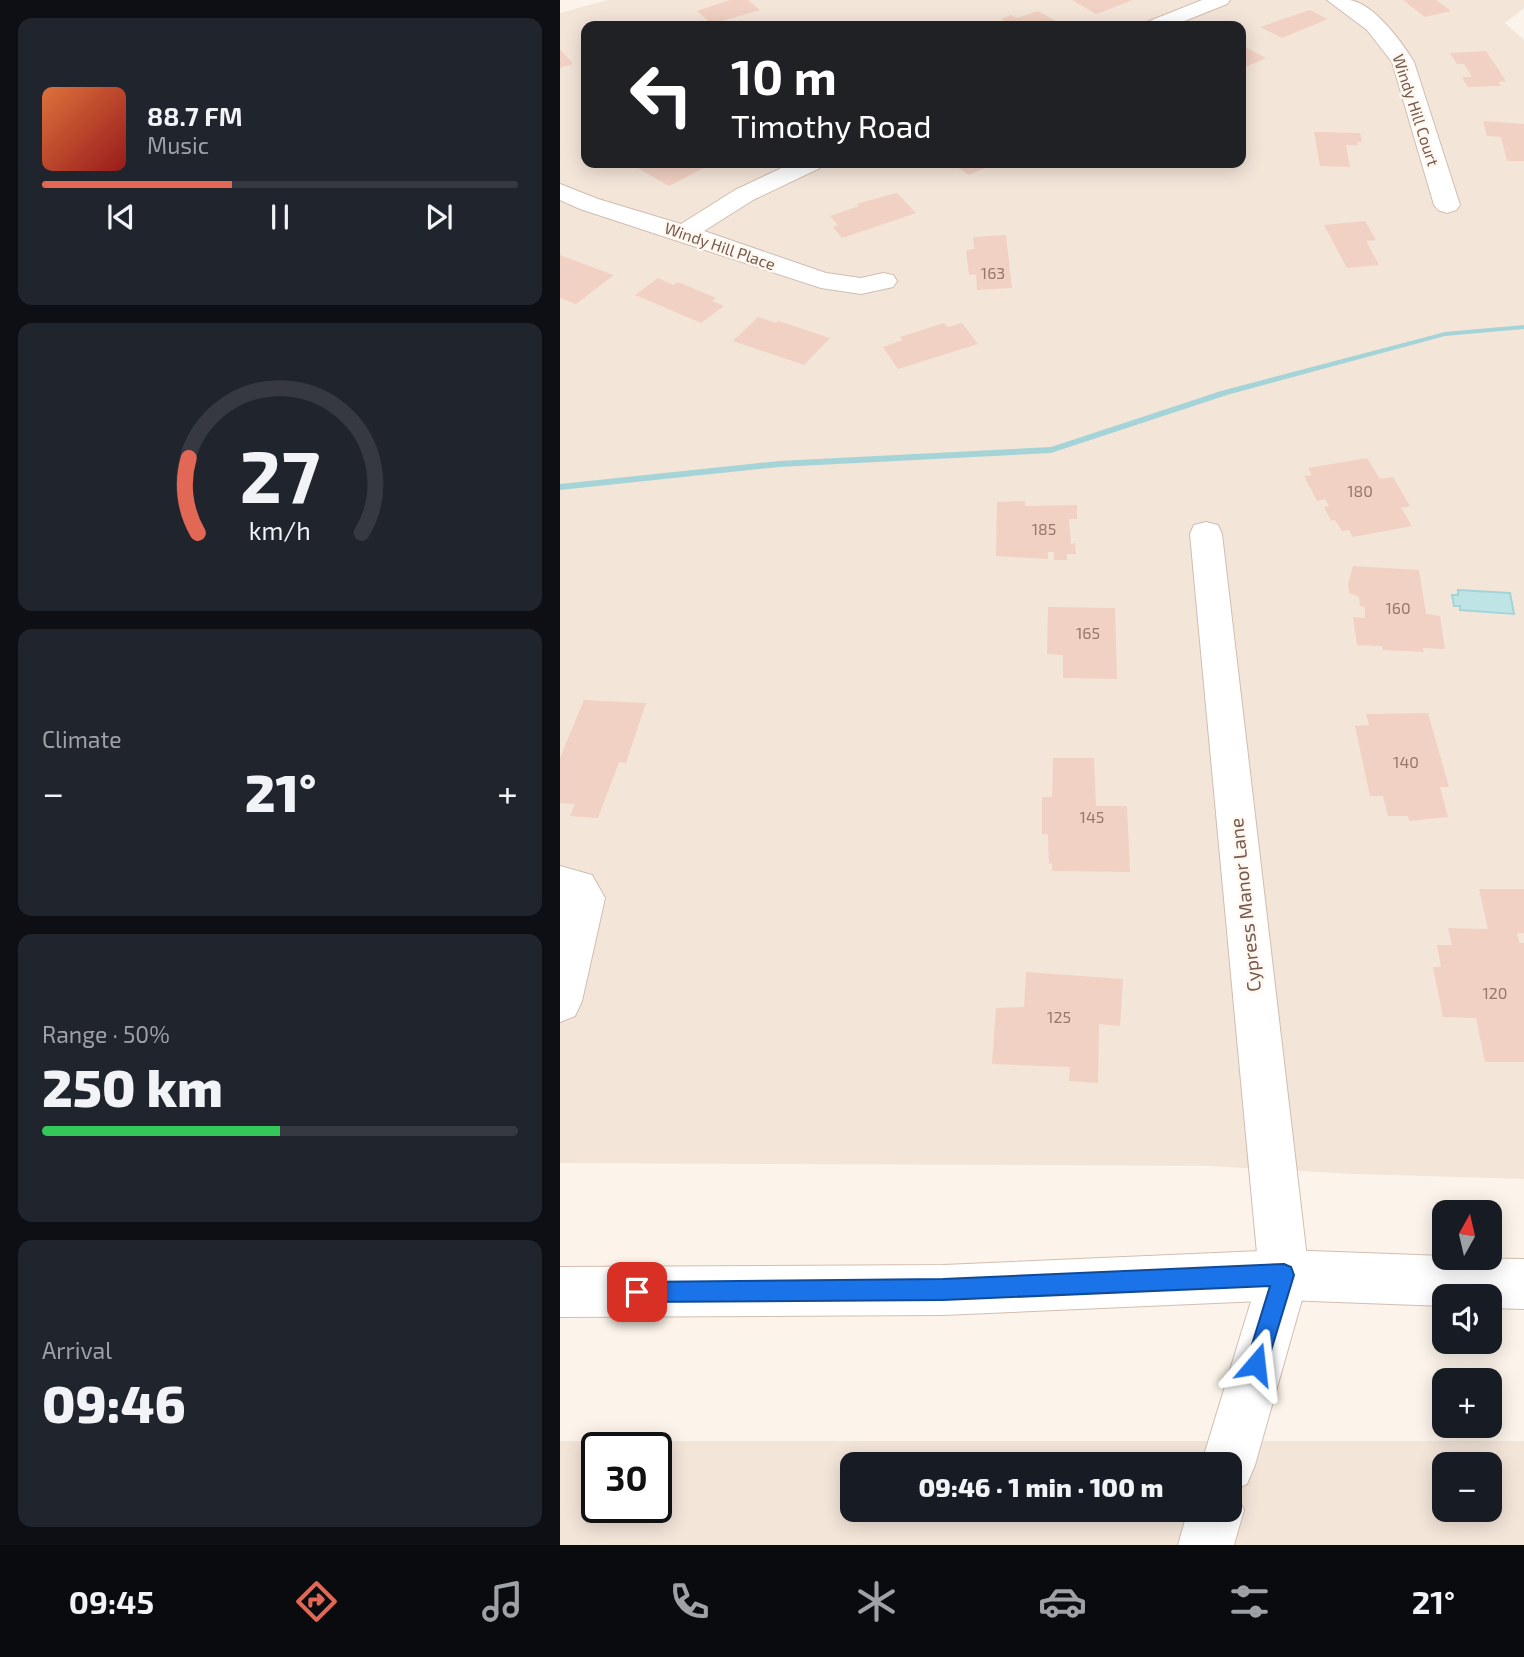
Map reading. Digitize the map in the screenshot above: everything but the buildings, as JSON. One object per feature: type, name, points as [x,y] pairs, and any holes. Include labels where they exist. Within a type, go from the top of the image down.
[{"type":"street","points":[[1167,21],[1220,0]]},
{"type":"street","name":"Windy Hill Court","points":[[1337,0],[1369,19],[1393,43],[1403,62],[1447,205]]},
{"type":"street","points":[[684,233],[744,195],[801,168]]},
{"type":"street","name":"Windy Hill Place","points":[[560,191],[589,204],[821,280],[861,286],[883,281]]},
{"type":"street","name":"Cypress Manor Lane","points":[[1206,534],[1284,1275]]},
{"type":"street","points":[[560,885],[577,888],[584,898],[560,1001]]},
{"type":"street","points":[[560,1292],[943,1290],[1284,1275],[1524,1284]]},
{"type":"street","points":[[1232,1452],[1284,1275]]},
{"type":"street","points":[[1206,1545],[1213,1522]]},
{"type":"shaded area","points":[[608,0],[1524,0],[1524,8],[1505,23],[1524,40],[1524,1179],[1209,1166],[560,1163],[560,13]]},
{"type":"shaded area","points":[[560,1441],[581,1441],[581,1523],[672,1523],[672,1441],[1524,1441],[1524,1545],[560,1545]]},
{"type":"water","points":[[1458,590],[1510,593],[1514,614],[1460,610],[1460,606],[1454,606],[1452,595],[1458,595]]},
{"type":"waterway","points":[[560,487],[779,464],[1051,450],[1224,393],[1445,334],[1524,327]]},
{"type":"route","points":[[637,1292],[943,1290],[1284,1275],[1256,1364]]}]
